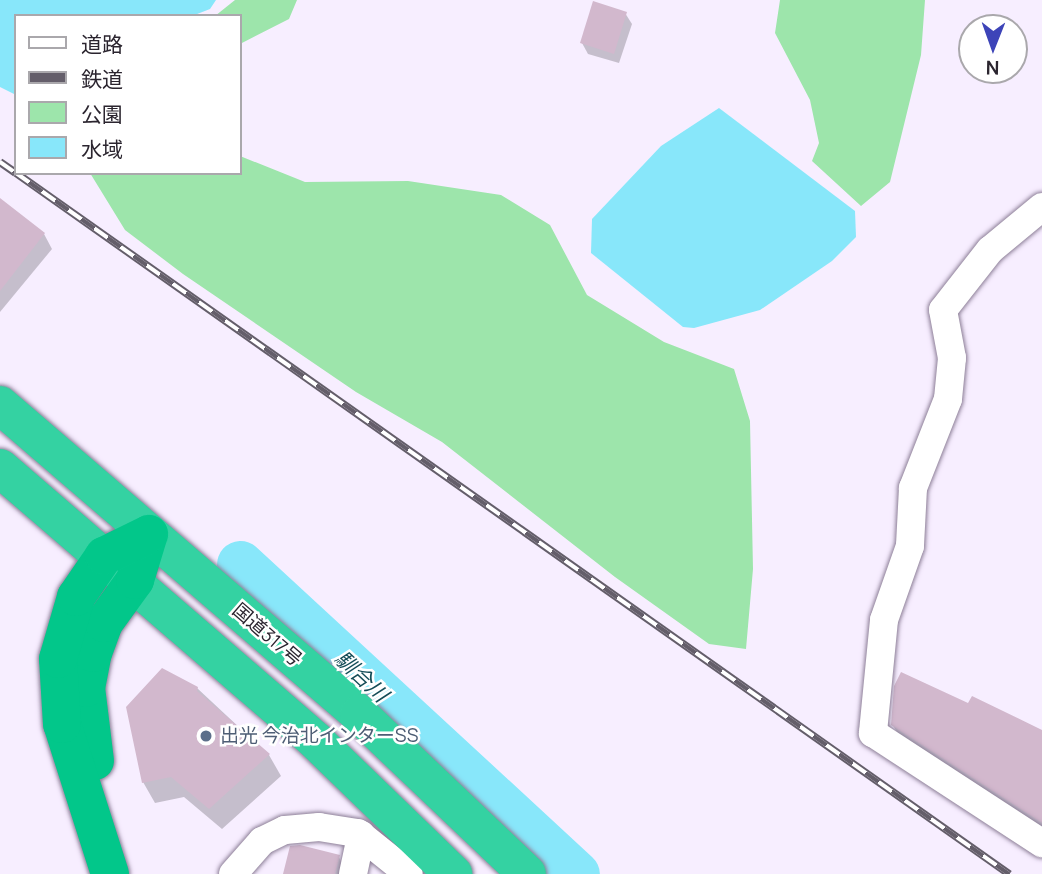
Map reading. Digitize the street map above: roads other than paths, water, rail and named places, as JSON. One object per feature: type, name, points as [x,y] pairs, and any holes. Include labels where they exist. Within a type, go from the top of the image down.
[{"type":"highway","name":"国道317号","points":[[0,405],[359,714],[527,874]]},
{"type":"highway","points":[[0,468],[135,580],[317,742],[453,874]]},
{"type":"highway","points":[[110,874],[71,760],[57,692],[64,629],[76,597],[104,556],[149,534]]},
{"type":"highway","points":[[130,874],[96,763],[86,688],[104,623],[135,580],[149,534]]},
{"type":"street","points":[[1042,207],[990,250],[943,310],[951,358],[948,400],[913,488],[910,546],[884,620],[873,733],[1042,843]]},
{"type":"street","points":[[233,874],[262,841],[285,830],[319,827],[361,835],[409,874]]},
{"type":"street","points":[[353,874],[361,835]]},
{"type":"water","points":[[0,0],[216,0],[210,9],[197,14],[14,14],[14,94],[0,87]]},
{"type":"water","points":[[719,108],[855,211],[856,237],[832,261],[760,310],[694,328],[683,327],[591,253],[592,219],[661,146]]},
{"type":"waterway","name":"馴合川","points":[[240,564],[576,874]]},
{"type":"railway","points":[[0,162],[14,172]]},
{"type":"railway","points":[[19,175],[1009,874]]},
{"type":"place","name":"出光 今治北インターSS","points":[[206,736]]}]
